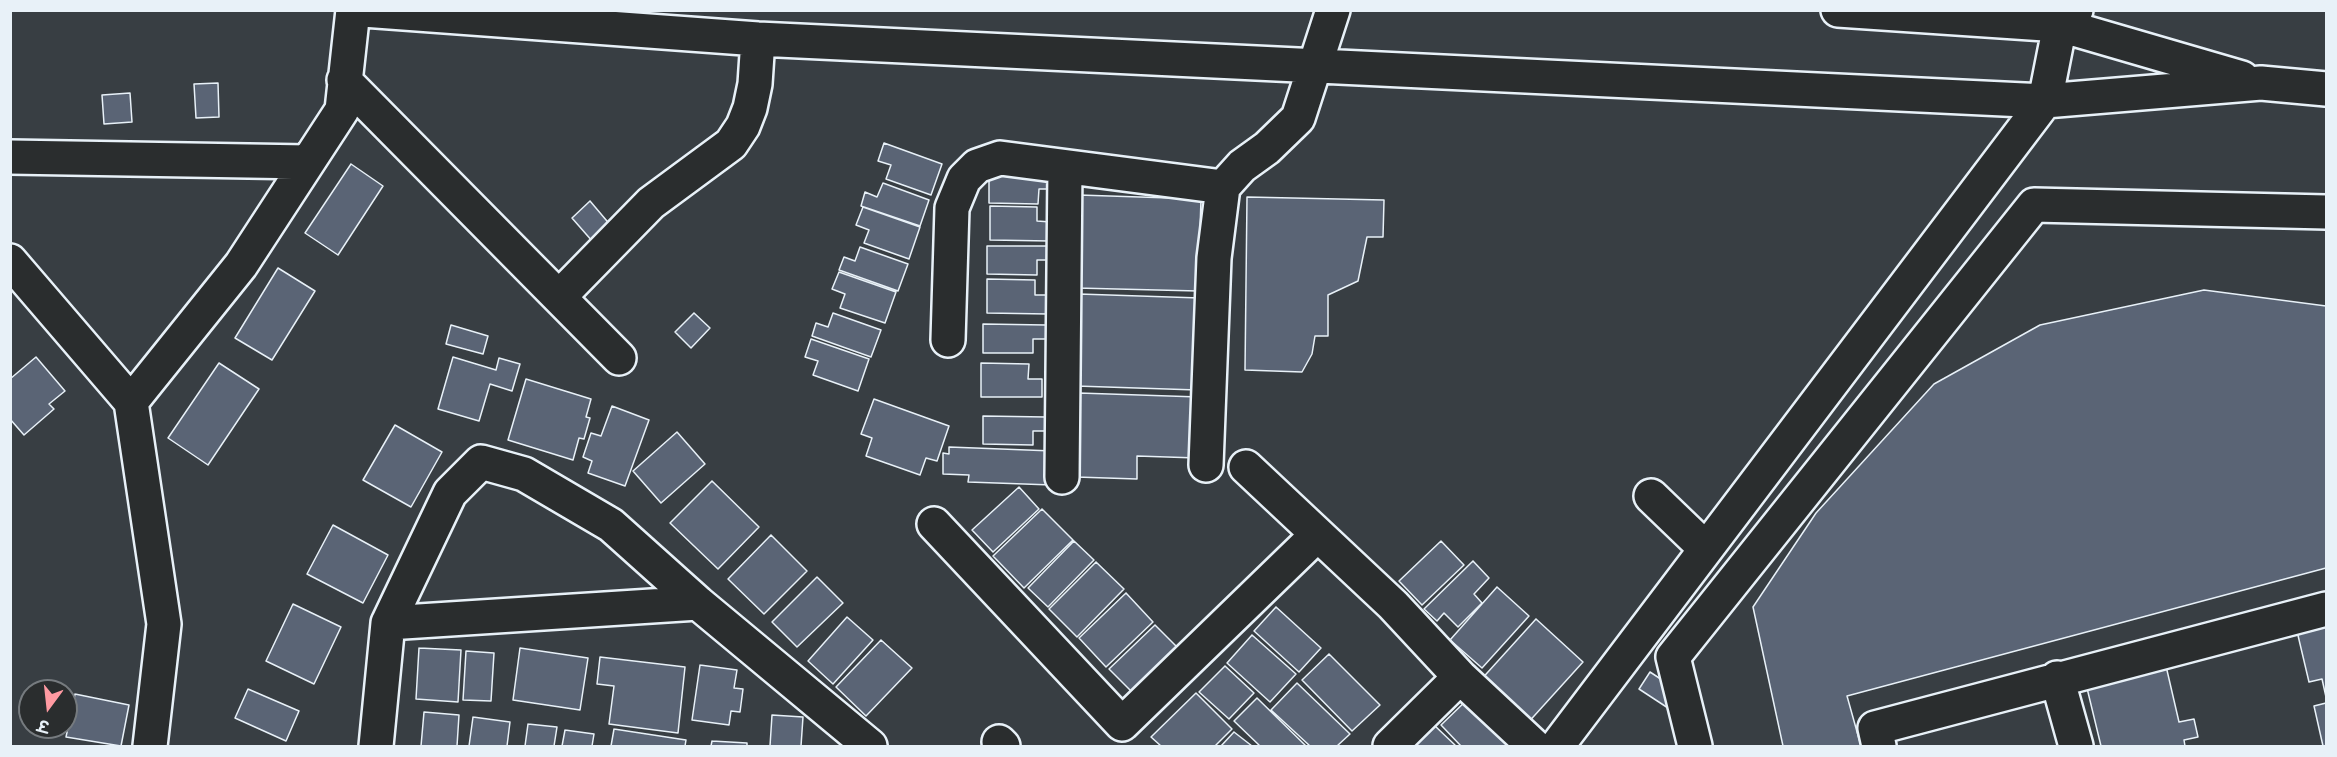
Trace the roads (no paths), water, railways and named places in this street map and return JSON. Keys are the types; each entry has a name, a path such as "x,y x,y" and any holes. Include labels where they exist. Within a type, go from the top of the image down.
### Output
{"street":[{"path":"132,402 242,265 342,110 353,10"},
{"path":"363,10 758,39 2045,101 2261,83 2326,89"},
{"path":"1206,465 1214,258 1223,187 1242,166 1267,148 1298,118 1333,10"},
{"path":"1838,10 2068,18 2261,83"},
{"path":"1557,747 1705,548 2045,101 2068,18"},
{"path":"559,297 651,203 731,144 743,126 750,108 755,84 758,39"},
{"path":"344,80 620,358"},
{"path":"10,157 308,162"},
{"path":"948,340 952,208 964,179 977,165 1000,158 1223,187"},
{"path":"1062,477 1065,167"},
{"path":"1695,747 1673,657 2034,205 2326,212"},
{"path":"10,261 132,402 164,624 150,747"},
{"path":"376,747 388,623 450,493 481,462 524,474 611,525 698,603 870,747"},
{"path":"1246,467 1393,604 1460,677 1534,747"},
{"path":"1651,496 1705,548"},
{"path":"934,524 1122,724 1317,535"},
{"path":"388,623 698,603"},
{"path":"1879,747 1875,728 2057,678 2326,609"},
{"path":"1390,747 1460,677"},
{"path":"2057,678 2076,747"}]}
